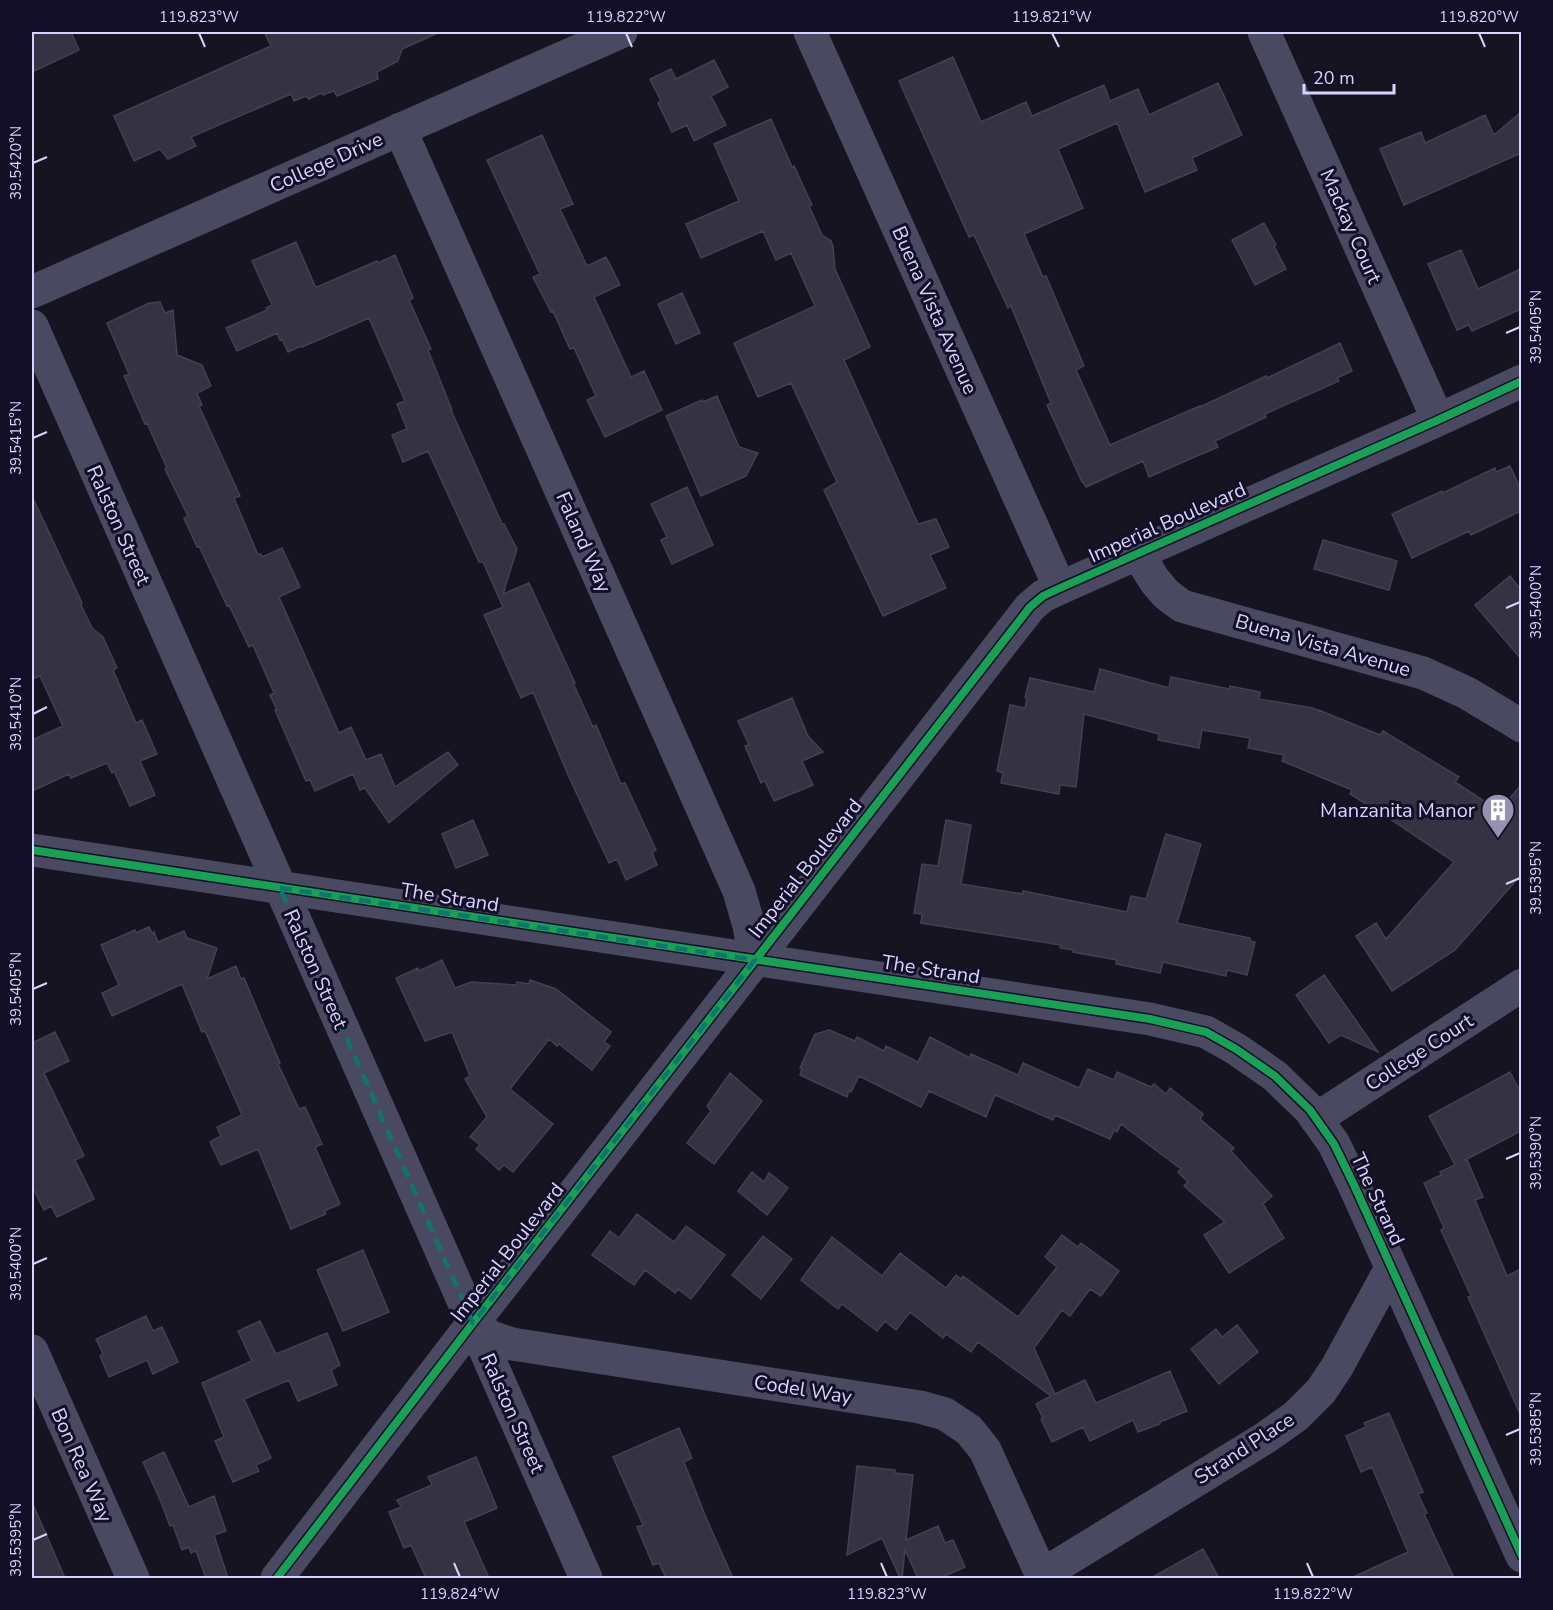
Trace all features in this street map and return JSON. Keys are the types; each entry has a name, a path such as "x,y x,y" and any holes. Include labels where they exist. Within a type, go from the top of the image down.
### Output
{"street":[{"name":"College Drive","path":"32,292 621,32"},
{"name":"Buena Vista Avenue","path":"810,32 1060,588"},
{"name":"Mackay Court","path":"1264,32 1438,420"},
{"name":"Faland Way","path":"400,129 739,891 749,926 755,960"},
{"name":"Ralston Street","path":"32,326 586,1578"},
{"name":"Imperial Boulevard","path":"277,1578 1030,607 1043,596 1060,588 1521,381"},
{"name":"Buena Vista Avenue","path":"1138,554 1166,594 1182,606 1423,673 1467,693 1521,726"},
{"name":"The Strand","path":"32,850 1150,1019 1206,1032 1275,1076 1310,1110 1334,1144 1521,1556"},
{"name":"College Court","path":"1316,1119 1521,985"},
{"name":"Strand Place","path":"1043,1577 1265,1438 1296,1416 1321,1391 1337,1367 1391,1268"},
{"name":"Codel Way","path":"473,1323 491,1337 512,1344 920,1407 945,1414 969,1430 985,1450 1043,1577"},
{"name":"Bon Rea Way","path":"32,1352 133,1578"}],"highlighted area":[{"path":"280,888 755,960 473,1323"}],"building":[{"path":"32,32 71,32 79,50 32,72"},
{"path":"264,32 440,32 402,49 398,61 377,72 378,79 337,96 334,91 323,95 321,93 309,99 306,96 294,101 291,94 191,137 196,146 168,159 160,149 134,161 114,116 271,46"},
{"path":"953,57 981,122 1026,102 1032,116 1104,85 1110,101 1138,89 1149,115 1218,83 1242,135 1192,158 1197,170 1145,192 1117,123 1058,149 1083,208 1024,234 1043,277 1046,276 1084,366 1076,370 1110,445 1266,376 1267,378 1340,343 1352,371 1337,378 1339,381 1265,414 1266,417 1215,441 1218,447 1149,477 1143,461 1086,487 1047,405 1051,403 1011,306 1008,308 974,235 969,237 899,81"},
{"path":"714,60 728,87 711,96 726,125 694,141 687,125 672,132 658,103 661,101 650,79 671,69 676,79"},
{"path":"1521,112 1521,153 1404,205 1380,149 1421,132 1425,143 1485,115 1494,135"},
{"path":"771,119 812,205 809,206 822,235 831,241 835,269 870,347 844,360 918,524 936,519 949,547 930,555 946,588 883,616 824,490 837,482 791,383 758,397 734,343 815,306 791,253 776,260 763,231 701,258 686,224 739,201 714,144"},
{"path":"542,135 573,204 560,209 587,266 606,257 620,285 594,297 631,377 644,371 662,410 605,437 587,400 596,396 574,348 570,349 553,311 551,312 533,277 540,274 487,160"},
{"path":"1264,223 1286,269 1255,285 1232,240"},
{"path":"296,242 317,287 395,255 413,298 409,300 431,349 428,350 451,410 502,524 517,549 503,594 529,583 593,727 596,725 621,784 625,783 656,850 652,852 657,865 626,880 617,859 609,863 533,692 521,698 484,615 503,607 483,562 479,562 428,451 403,462 392,435 407,429 397,404 405,401 369,318 288,352 277,333 237,351 226,328 267,310 266,308 272,305 252,261"},
{"path":"1461,250 1478,289 1521,269 1521,309 1472,331 1469,325 1457,330 1428,264"},
{"path":"682,293 700,333 676,344 658,304"},
{"path":"160,302 165,313 173,310 177,355 202,365 211,386 197,393 202,405 199,406 240,496 234,498 258,555 261,554 262,557 282,548 300,587 279,597 339,733 351,727 366,760 381,754 395,787 448,752 458,765 389,823 365,788 360,790 353,774 315,791 310,780 306,781 275,710 277,710 270,695 274,693 253,645 249,647 184,518 188,516 124,376 129,374 107,323 149,303"},
{"path":"717,396 739,447 758,453 746,476 701,496 666,416"},
{"path":"1510,466 1521,490 1521,511 1471,535 1469,531 1412,558 1392,514 1495,468 1496,472"},
{"path":"687,487 713,545 672,564 661,540 667,537 651,504"},
{"path":"32,496 92,628 103,637 117,668 113,670 136,723 142,720 157,754 140,761 155,795 130,806 114,771 112,773 107,763 71,778 69,774 32,791 32,740 63,726 40,676 32,679"},
{"path":"1323,540 1397,561 1389,590 1314,569"},
{"path":"1510,576 1521,590 1521,659 1475,605"},
{"path":"1100,669 1169,688 1171,677 1229,689 1230,686 1260,692 1259,699 1313,708 1380,735 1383,731 1459,777 1455,782 1499,811 1521,785 1521,875 1455,950 1392,991 1356,936 1376,923 1386,939 1454,862 1350,794 1352,790 1282,761 1284,755 1248,748 1250,738 1202,730 1199,748 1158,740 1159,734 1084,714 1076,787 1060,785 1059,794 1001,783 1003,773 997,771 1010,705 1025,708 1027,698 1025,697 1030,678 1094,692"},
{"path":"792,698 808,736 823,752 802,761 813,785 774,801 765,781 761,783 745,746 749,745 738,721"},
{"path":"473,820 488,855 456,868 442,834"},
{"path":"946,820 971,825 961,884 1023,894 1023,891 1127,912 1131,896 1146,899 1166,834 1201,844 1177,923 1250,938 1250,941 1255,942 1247,975 1227,970 1226,976 1163,962 1160,973 1116,964 1117,960 1073,952 1073,950 1060,948 1061,945 921,923 922,914 914,913 922,864 938,866"},
{"path":"149,927 158,942 184,931 187,938 217,948 207,979 236,966 241,979 244,978 280,1063 278,1064 299,1109 305,1107 322,1144 315,1147 340,1204 324,1211 326,1214 291,1229 258,1149 221,1165 210,1142 221,1136 217,1127 242,1115 205,1031 202,1032 182,984 112,1016 102,993 119,985 101,945 135,930 136,933"},
{"path":"442,960 455,988 471,982 516,985 517,982 529,984 530,980 556,989 611,1032 604,1042 610,1046 592,1070 549,1039 510,1089 553,1124 513,1172 504,1165 499,1170 476,1149 480,1145 470,1137 487,1117 465,1079 470,1076 452,1032 425,1041 396,978 418,968 419,971"},
{"path":"1324,975 1378,1052 1341,1035 1329,1043 1296,995"},
{"path":"829,1030 855,1041 857,1037 884,1051 886,1046 918,1062 930,1037 970,1058 971,1054 1018,1075 1023,1063 1079,1088 1088,1069 1114,1080 1117,1072 1151,1087 1154,1084 1166,1094 1170,1088 1203,1114 1200,1119 1234,1148 1231,1151 1272,1196 1263,1204 1284,1238 1229,1273 1204,1235 1225,1222 1184,1186 1188,1182 1178,1172 1181,1169 1121,1124 1117,1132 1114,1130 1110,1139 1055,1115 1053,1120 995,1095 986,1117 929,1091 921,1107 859,1076 847,1097 800,1075 802,1069 800,1068 815,1034"},
{"path":"55,1032 69,1061 44,1073 84,1156 75,1160 94,1199 57,1217 51,1206 44,1210 32,1186 32,1043"},
{"path":"1510,1072 1521,1093 1521,1131 1463,1161 1467,1160 1483,1197 1475,1200 1507,1276 1521,1269 1521,1416 1468,1297 1471,1296 1441,1230 1444,1228 1424,1183 1455,1165 1429,1116"},
{"path":"730,1073 762,1101 714,1164 687,1143 711,1111 707,1106"},
{"path":"752,1172 764,1182 769,1173 788,1188 767,1215 738,1191"},
{"path":"637,1214 674,1242 686,1226 725,1255 691,1299 678,1289 675,1293 645,1270 634,1285 592,1255 610,1231 619,1238"},
{"path":"1062,1235 1078,1247 1081,1243 1119,1271 1101,1296 1090,1289 1070,1316 1062,1310 1034,1348 1055,1394 1085,1380 1096,1403 1170,1371 1187,1411 1138,1432 1133,1420 1090,1441 1083,1427 1052,1442 1036,1404 1051,1396 978,1342 971,1352 946,1334 943,1338 910,1312 896,1330 885,1321 877,1331 842,1304 838,1309 801,1280 832,1237 882,1276 900,1253 946,1288 956,1275 961,1279 963,1276 1018,1317 1057,1267 1045,1257"},
{"path":"763,1236 792,1259 761,1299 732,1275"},
{"path":"363,1250 389,1312 343,1331 317,1270"},
{"path":"146,1316 153,1331 162,1327 178,1362 153,1374 147,1360 109,1377 96,1339"},
{"path":"260,1321 276,1354 327,1333 340,1365 331,1370 337,1385 298,1401 289,1380 244,1399 271,1458 256,1465 259,1471 233,1482 215,1441 224,1437 202,1383 252,1361 238,1331"},
{"path":"1237,1325 1258,1352 1219,1384 1191,1349 1216,1329 1222,1337"},
{"path":"1389,1413 1423,1492 1418,1494 1427,1513 1424,1514 1454,1578 1351,1578 1408,1552 1372,1467 1361,1472 1346,1436 1366,1427 1364,1423"},
{"path":"679,1428 692,1458 684,1462 733,1578 666,1578 659,1563 653,1565 637,1527 643,1525 613,1457"},
{"path":"164,1452 189,1507 214,1496 226,1531 214,1535 228,1578 206,1578 196,1551 191,1553 189,1547 182,1550 173,1525 170,1526 143,1462"},
{"path":"476,1457 497,1508 464,1522 489,1578 426,1578 411,1545 404,1548 389,1512 401,1507 397,1500 432,1485 428,1477"},
{"path":"857,1466 895,1470 895,1473 913,1475 906,1540 938,1526 945,1543 953,1540 965,1567 940,1578 918,1578 905,1550 902,1578 900,1578 882,1538 847,1555"},
{"path":"32,1502 65,1578 32,1578"},
{"path":"1203,1549 1219,1578 1151,1578"}],"cycle path":[{"path":"277,1578 1030,607 1043,596 1060,588 1522,381"},
{"path":"32,850 1150,1019 1206,1032 1275,1076 1310,1110 1334,1144 1522,1556"}],"place":[{"name":"Manzanita Manor","path":"1498,839"}]}
